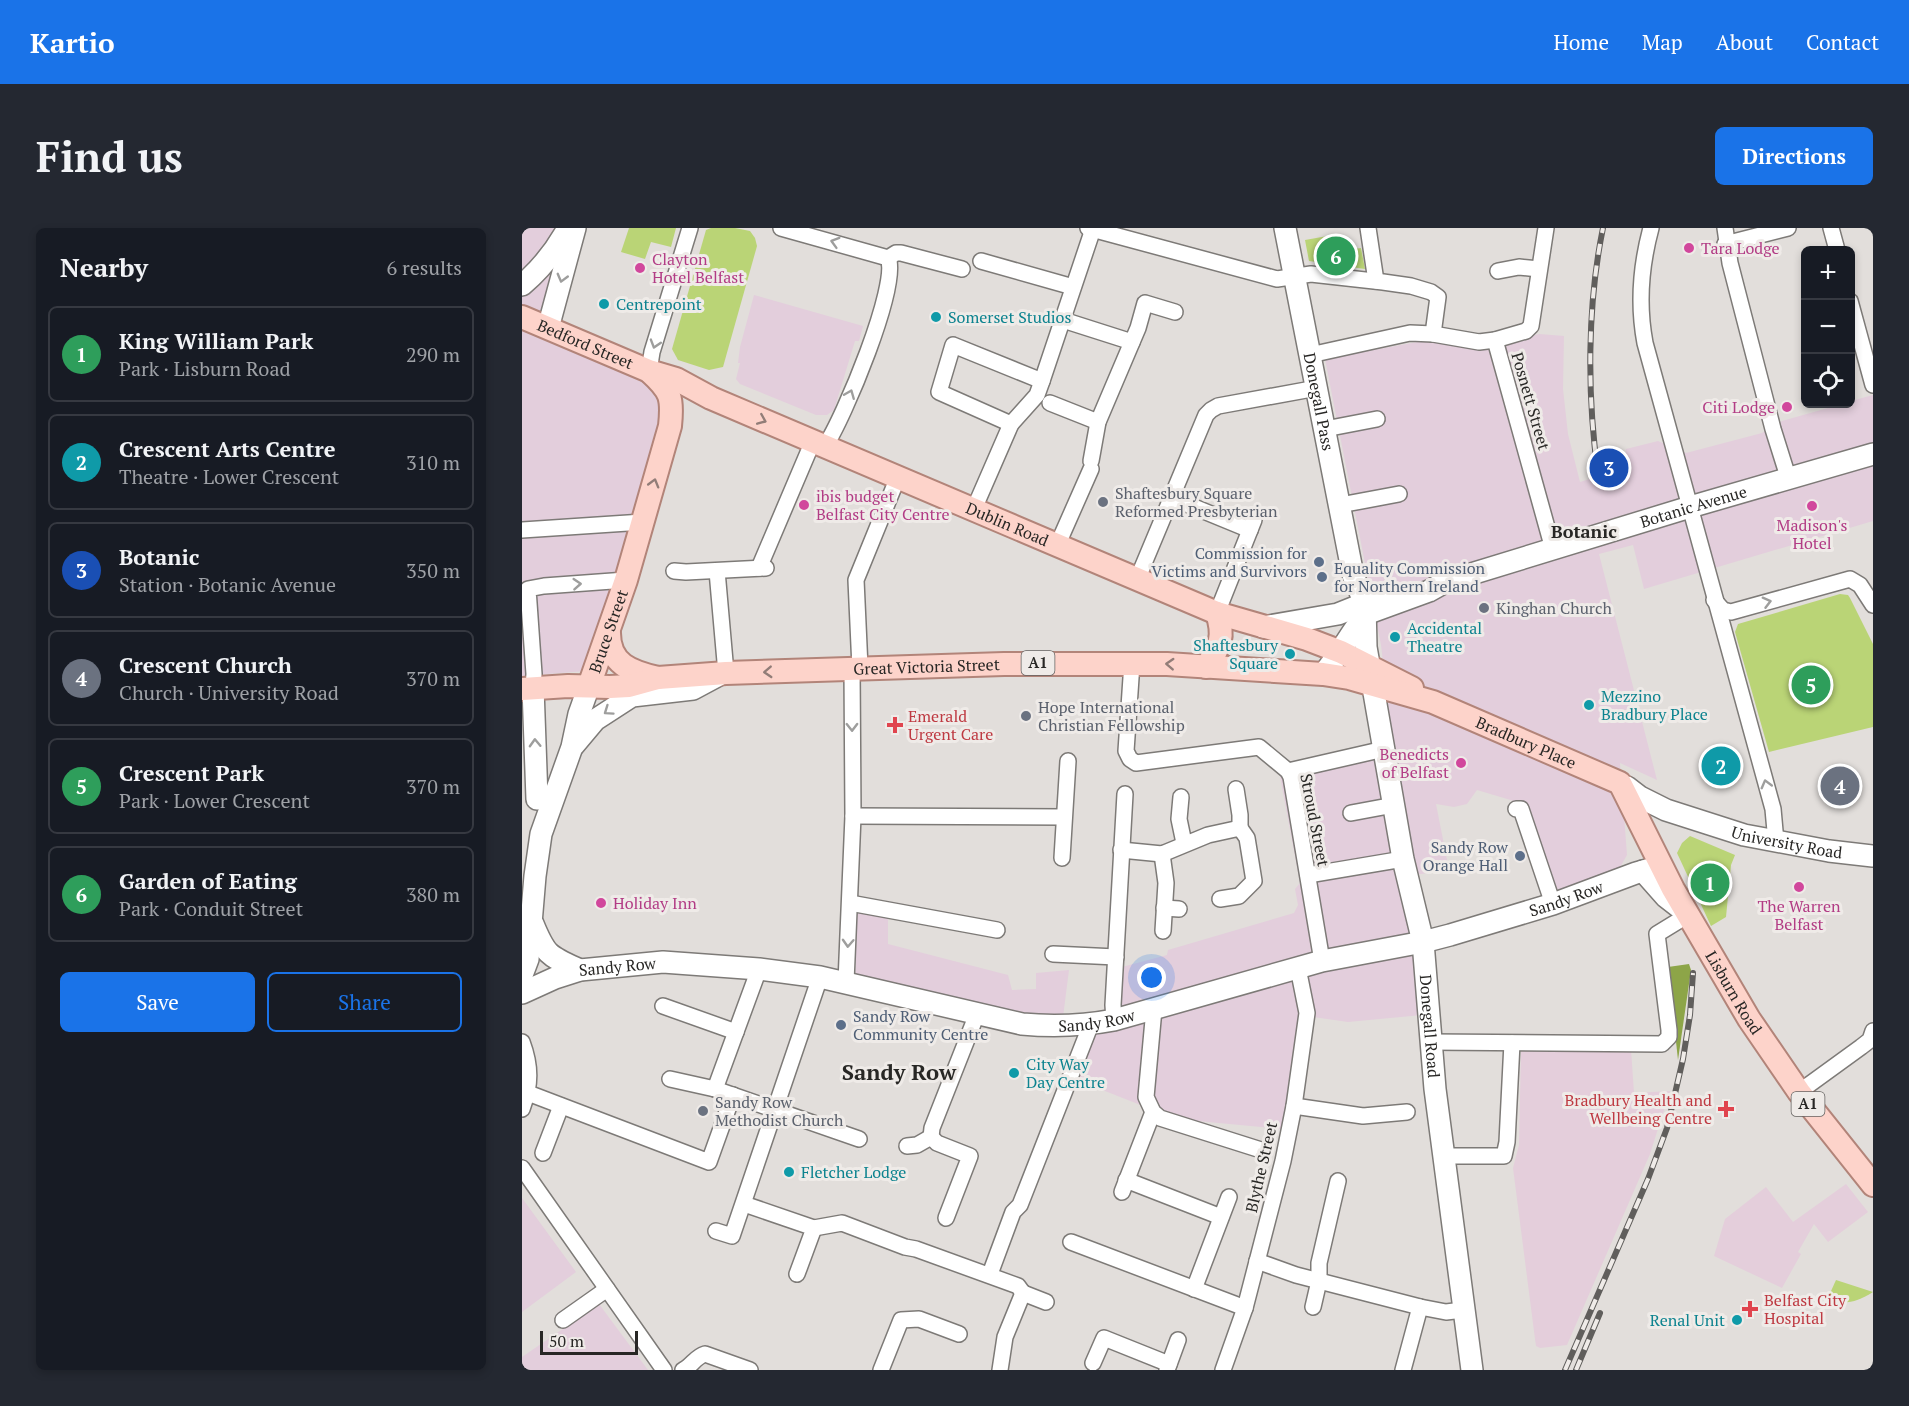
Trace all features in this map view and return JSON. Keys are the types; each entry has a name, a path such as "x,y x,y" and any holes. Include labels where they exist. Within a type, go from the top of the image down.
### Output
{"main road":[{"name":"Bedford Street","path":"522,317 649,371"},
{"name":"Dublin Road","path":"649,371 683,382 711,398 1137,580 1217,613 1260,626 1332,662"},
{"name":"Bruce Street","path":"589,686 626,580 670,426 672,405 670,396 665,385 649,371"},
{"name":"Bruce Street","path":"670,426 687,404 711,398"},
{"path":"1206,667 1216,653 1222,636 1217,613"},
{"name":"Great Victoria Street","path":"609,633 609,645 621,664 639,674 658,678"},
{"name":"Great Victoria Street","path":"527,689 629,686 658,678 724,674 1004,664 1132,663 1206,667 1332,662 1349,678 1371,675"},
{"name":"Bradbury Place","path":"1371,675 1624,785"},
{"name":"Lisburn Road","path":"1624,785 1653,870 1687,914 1749,1019 1799,1092 1873,1185"}],"street":[{"path":"522,285 539,270 568,228"},
{"path":"548,328 575,228"},
{"path":"649,371 652,352 690,228"},
{"path":"781,228 888,258 901,253 962,270"},
{"name":"Donegall Pass","path":"1285,228 1354,576 1365,609"},
{"path":"1368,228 1376,281"},
{"path":"1495,340 1526,331 1532,326 1546,228"},
{"path":"1651,228 1643,264 1641,309 1645,343 1773,809 1776,842"},
{"path":"1788,228 1725,236 1773,429 1789,480"},
{"path":"1831,228 1836,246"},
{"path":"974,509 1011,424 1037,395 1074,286 1090,229 1277,279 1311,274 1411,286 1431,292 1438,297 1433,334"},
{"path":"674,571 762,568 819,444 840,419 877,326 888,288 891,264 888,258"},
{"path":"981,261 1074,286"},
{"path":"1498,271 1519,267 1539,269"},
{"path":"1057,546 1091,465 1098,422 1132,342 1145,303 1175,312"},
{"path":"1855,316 1873,385"},
{"path":"1063,320 1132,342"},
{"name":"Posnett Street","path":"1310,355 1410,333 1433,334 1479,342 1495,340 1553,549"},
{"path":"1011,424 939,392 953,345 1042,381"},
{"path":"1137,580 1206,415 1218,406 1317,387"},
{"path":"1050,403 1098,422"},
{"path":"1325,429 1377,419"},
{"name":"Botanic Avenue","path":"1365,609 1390,592 1429,583 1445,582 1873,454"},
{"path":"846,982 853,816 856,580 898,477"},
{"path":"1340,505 1399,494"},
{"path":"1172,498 1252,525 1217,613"},
{"path":"522,530 643,522"},
{"path":"572,747 595,720 632,696 693,689 724,674 717,571"},
{"path":"1338,614 1354,576"},
{"path":"1714,600 1723,610 1731,612 1850,579 1860,585 1873,605"},
{"path":"538,800 527,689 534,666 528,589 626,580"},
{"path":"1260,626 1365,609"},
{"path":"1332,662 1348,641 1349,634 1365,609"},
{"path":"1365,609 1366,647 1371,675"},
{"path":"1724,628 1731,612"},
{"name":"Stroud Street","path":"1132,663 1126,751 1130,759 1136,763 1259,747 1288,771 1291,777 1322,961"},
{"name":"Donegall Road","path":"1371,675 1403,859 1423,942 1430,1042 1443,1156 1472,1370"},
{"name":"Bruce Street","path":"522,975 528,959 527,920 538,800 572,747 579,714 589,686"},
{"path":"1288,771 1384,749"},
{"path":"1062,858 1068,761"},
{"name":"University Road","path":"1624,785 1642,789 1685,807 1702,820 1744,835 1829,851 1873,856"},
{"path":"1220,899 1239,896 1254,881 1247,838 1240,828 1236,789"},
{"path":"1114,1020 1125,794"},
{"path":"1181,796 1179,819 1184,843"},
{"path":"1351,813 1394,805"},
{"path":"1516,809 1521,809 1553,904"},
{"path":"853,816 1064,817"},
{"path":"1121,850 1162,854 1208,835 1240,828"},
{"path":"1162,854 1172,909 1162,931"},
{"path":"1308,875 1403,859"},
{"name":"Sandy Row","path":"522,993 580,970 663,962 820,976 1022,1024 1052,1027 1091,1024 1114,1020 1322,961 1423,942 1553,904 1653,870"},
{"path":"850,903 997,930"},
{"path":"1430,1042 1662,1044 1669,1037 1669,1030 1657,934 1687,914"},
{"path":"527,920 543,948 557,960 580,970"},
{"path":"1053,954 1116,957"},
{"name":"Blythe Street","path":"1223,1370 1245,1308 1281,1169 1294,1106 1307,1013 1298,968"},
{"path":"715,1089 759,969"},
{"path":"716,1230 732,1236 820,976"},
{"path":"663,1006 736,1032"},
{"path":"1154,1009 1146,1097 1153,1112 1160,1118 1261,1150"},
{"path":"931,1137 946,1089 977,1014"},
{"path":"993,1267 1013,1212 1020,1205 1091,1024"},
{"path":"1799,1092 1870,1040 1873,1031"},
{"path":"522,1042 530,1069 528,1093 522,1110"},
{"path":"1443,1156 1504,1156 1507,1142 1512,1043"},
{"path":"670,1078 734,1095 859,1139"},
{"path":"528,1093 709,1162 734,1095"},
{"path":"543,1153 561,1106"},
{"path":"1294,1106 1363,1116 1407,1112"},
{"path":"1153,1112 1124,1186 1143,1187 1221,1217"},
{"path":"907,1146 917,1145 931,1137"},
{"path":"931,1137 937,1143 970,1156 946,1218"},
{"path":"522,1168 664,1370"},
{"path":"1313,1307 1319,1281 1319,1263 1338,1181"},
{"path":"1194,1289 1229,1197"},
{"path":"744,1204 814,1228 842,1223 905,1247 993,1267 1018,1286 1023,1293 1046,1302"},
{"path":"797,1274 814,1228"},
{"path":"1095,1251 1101,1236"},
{"path":"1071,1242 1245,1308"},
{"path":"1257,1261 1319,1281 1420,1307 1446,1312 1463,1310"},
{"path":"563,1320 607,1289"},
{"path":"1000,1370 1005,1337 1023,1293"},
{"path":"1403,1370 1420,1307"},
{"path":"881,1370 901,1320 919,1319 959,1334"},
{"path":"1093,1363 1104,1338 1168,1367 1178,1340"},
{"path":"683,1370 689,1367 698,1356 705,1354 750,1370"}],"shaded area":[{"path":"522,228 575,228 549,328 649,371 668,412 586,671 522,676"},
{"path":"754,295 863,326 859,341 855,341 834,410 827,415 816,415 740,384 736,379 740,363 738,363 740,347"},
{"path":"1539,334 1564,336 1563,389 1568,434 1580,482 1624,468 1626,449 1658,441 1686,453 1762,433 1782,421 1828,408 1855,408 1855,400 1873,395 1873,521 1644,589 1633,545 1599,554 1657,780 1620,763 1627,855 1619,869 1554,891 1524,804 1477,790 1467,804 1454,807 1436,804 1449,870 1407,876 1422,1015 1348,1022 1299,1015 1282,1129 1176,1119 1077,1080 1095,1032 1037,1037 855,995 857,911 888,916 888,944 1008,975 1012,990 1036,989 1036,973 1069,970 1063,1017 1104,1011 1107,971 1167,955 1168,950 1294,913 1298,905 1295,889 1300,883 1280,776 1393,748 1381,645 1325,359 1428,340 1484,350"},
{"path":"1631,1049 1634,1093 1670,1091 1650,1154 1567,1345 1540,1348 1536,1346 1513,1168 1519,1145 1521,1051"},
{"path":"1846,1184 1868,1212 1828,1242 1814,1224 1782,1288 1714,1256 1725,1219 1766,1187 1793,1222"},
{"path":"522,1198 576,1272 522,1312"},
{"path":"599,1304 648,1370 522,1370 522,1357"}],"green space":[{"path":"629,228 676,228 671,247 651,242 645,259 621,252"},
{"path":"735,228 750,231 757,246 723,367 709,370 678,360 672,349 706,230"},
{"path":"1333,235 1340,251 1361,248 1365,269 1309,261 1305,240"},
{"path":"1840,594 1848,595 1850,598 1873,644 1873,727 1769,752 1735,632 1738,624"},
{"path":"1690,836 1735,855 1731,865 1726,917 1711,926 1677,853 1682,843"},
{"path":"1689,964 1691,970 1678,1060 1668,967"},
{"path":"1836,1280 1873,1292 1851,1302 1827,1300"}],"railway":[{"path":"1598,474 1594,444 1590,351 1594,288 1603,228"},
{"path":"1565,1370 1648,1179 1667,1128 1683,1059 1690,1015 1693,973"},
{"path":"1576,1370 1600,1313"}],"place":[{"name":"Tara Lodge","path":"1689,248"},
{"name":"Garden of Eating","path":"1336,256"},
{"name":"Clayton Hotel Belfast","path":"640,268"},
{"name":"Centrepoint","path":"604,304"},
{"name":"Somerset Studios","path":"936,317"},
{"name":"Citi Lodge","path":"1787,407"},
{"name":"Botanic","path":"1609,468"},
{"name":"Shaftesbury Square Reformed Presbyterian","path":"1103,502"},
{"name":"ibis budget Belfast City Centre","path":"804,505"},
{"name":"Madison's Hotel","path":"1812,506"},
{"name":"Commission for Victims and Survivors","path":"1319,562"},
{"name":"Equality Commission for Northern Ireland","path":"1322,577"},
{"name":"Kinghan Church","path":"1484,608"},
{"name":"Accidental Theatre","path":"1395,637"},
{"name":"Shaftesbury Square","path":"1290,654"},
{"name":"Crescent Park","path":"1811,685"},
{"name":"Mezzino Bradbury Place","path":"1589,705"},
{"name":"Hope International Christian Fellowship","path":"1026,716"},
{"name":"Emerald Urgent Care","path":"895,725"},
{"name":"Benedicts of Belfast","path":"1461,763"},
{"name":"Crescent Arts Centre","path":"1721,766"},
{"name":"Crescent Church","path":"1840,786"},
{"name":"Sandy Row Orange Hall","path":"1520,856"},
{"name":"King William Park","path":"1710,883"},
{"name":"The Warren Belfast","path":"1799,887"},
{"name":"Holiday Inn","path":"601,903"},
{"name":"Sandy Row Community Centre","path":"841,1025"},
{"name":"City Way Day Centre","path":"1014,1073"},
{"name":"Bradbury Health and Wellbeing Centre","path":"1726,1109"},
{"name":"Sandy Row Methodist Church","path":"703,1111"},
{"name":"Fletcher Lodge","path":"789,1172"},
{"name":"Belfast City Hospital","path":"1750,1309"},
{"name":"Renal Unit","path":"1737,1320"}],"district":[{"name":"Botanic","path":"1584,532"},
{"name":"Sandy Row","path":"899,1072"}]}
